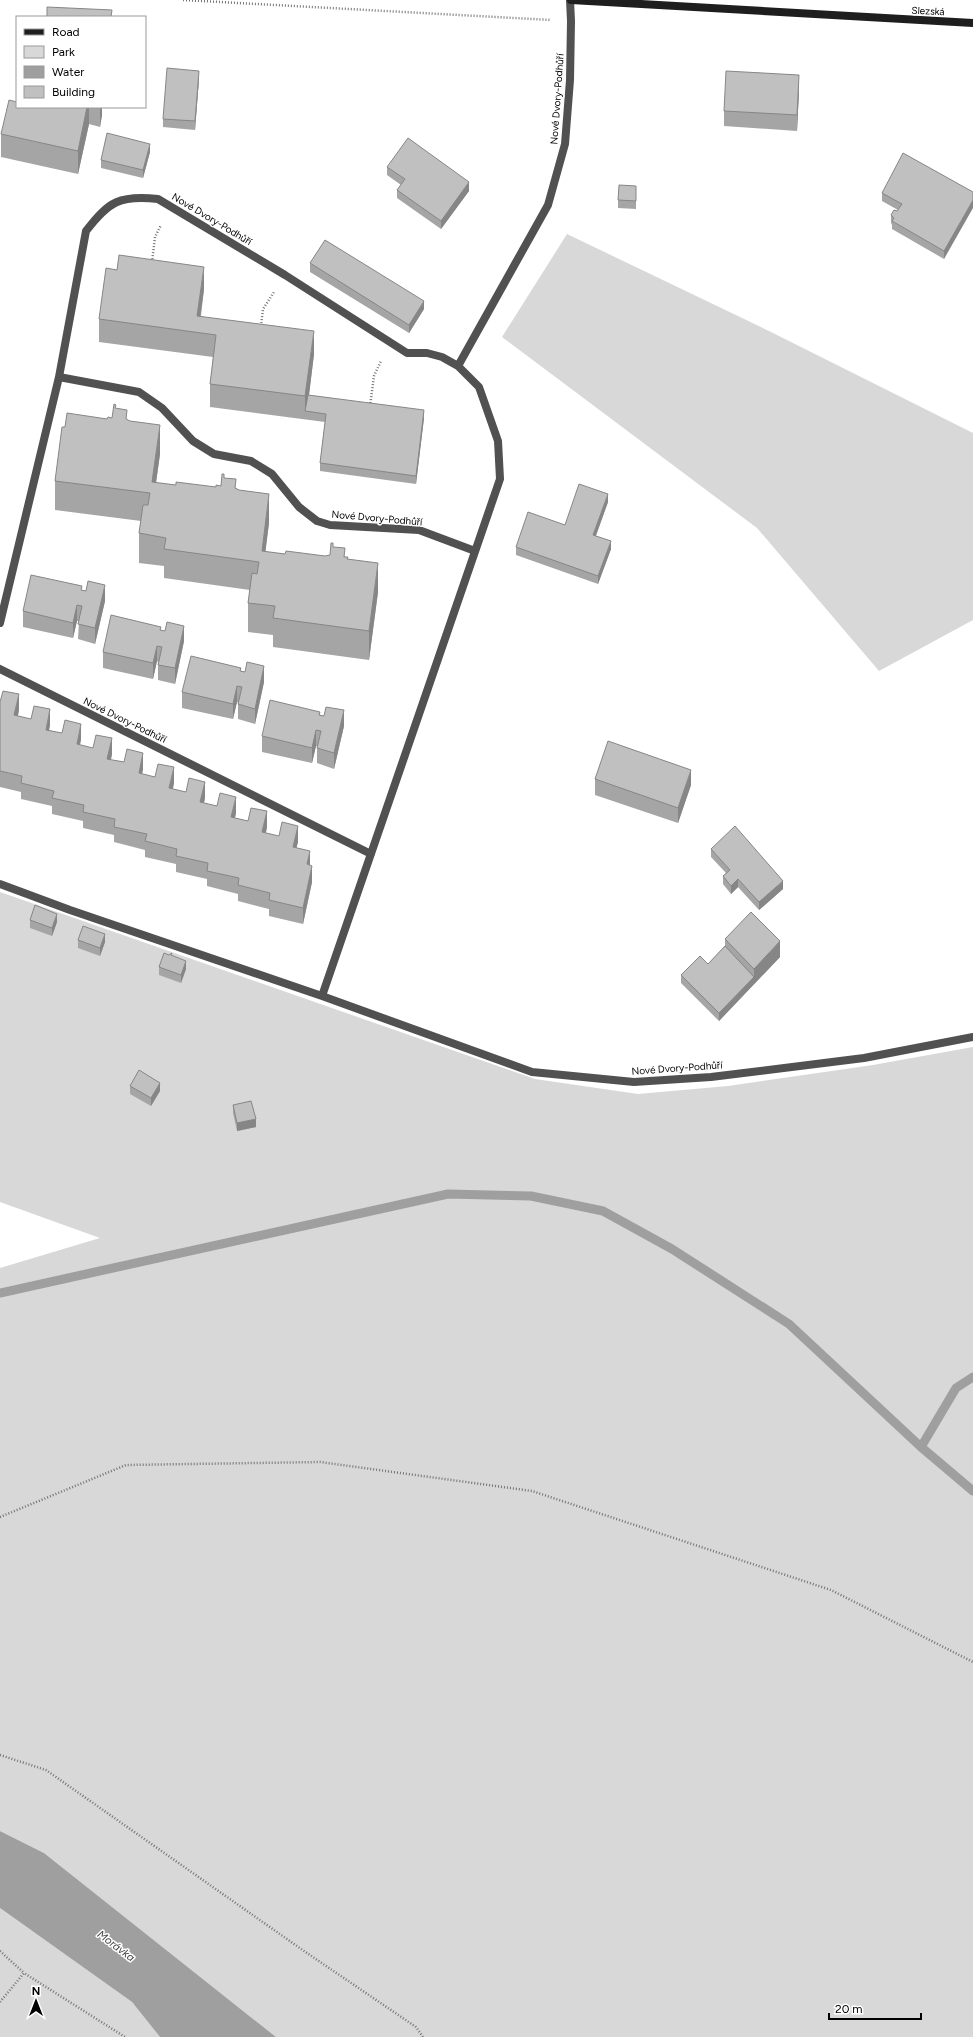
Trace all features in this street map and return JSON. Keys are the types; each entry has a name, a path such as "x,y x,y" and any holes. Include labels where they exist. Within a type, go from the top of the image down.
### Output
{"main road":[{"name":"Slezská","path":"570,0 973,23"}],"street":[{"name":"Nové Dvory-Podhůří","path":"458,366 548,205 565,144 570,80 572,22 570,0"},
{"name":"Nové Dvory-Podhůří","path":"0,623 59,377 86,230 101,212 117,200 138,197 158,199 284,275 407,354 427,354 442,357 458,366 479,387 498,441 500,478 322,996"},
{"name":"Nové Dvory-Podhůří","path":"59,377 139,392 162,408 193,441 214,454 251,461 272,474 299,507 317,521 330,525 419,530 475,551"},
{"name":"Nové Dvory-Podhůří","path":"0,669 371,854"},
{"name":"Nové Dvory-Podhůří","path":"0,884 70,910 322,996 532,1072 634,1082 711,1076 864,1058 973,1037"}],"path":[{"path":"151,267 155,237 171,206"},
{"path":"261,332 263,309 284,275"},
{"path":"370,411 374,376 390,343"},
{"path":"0,1517 126,1465 320,1462 532,1490 831,1590 973,1662"},
{"path":"0,1755 46,1770 304,1951 416,2026 423,2037"},
{"path":"0,1951 24,1973 126,2037"},
{"path":"0,2002 24,1973"}],"green space":[{"path":"567,234 769,331 973,433 973,620 879,671 757,528 502,337"},
{"path":"0,892 535,1079 638,1094 728,1086 873,1065 973,1047 973,2037 276,2037 44,1853 0,1831 0,1268 100,1238 0,1202"},
{"path":"0,1908 132,2002 160,2037 0,2037"}],"water":[{"name":"Morávka","path":"0,1831 44,1853 276,2037 160,2037 132,2002 0,1908"}],"building":[{"path":"47,7 112,10 111,16 47,16"},
{"path":"167,68 199,71 195,121 163,119"},
{"path":"726,71 799,75 797,115 724,111"},
{"path":"9,100 16,102 16,108 87,108 78,151 1,134"},
{"path":"107,133 150,144 143,170 101,160"},
{"path":"408,138 469,182 441,221 397,190 405,179 387,167"},
{"path":"903,153 973,192 973,200 944,251 892,221 894,218 891,215 894,210 897,211 902,204 882,193"},
{"path":"619,185 636,186 636,201 618,200"},
{"path":"325,240 424,301 409,325 310,263"},
{"path":"119,255 204,267 197,316 314,331 305,396 210,384 216,335 99,319 106,268 117,270"},
{"path":"308,395 424,410 416,476 320,463 326,414 305,411"},
{"path":"114,404 116,405 115,408 127,410 126,419 130,421 160,425 152,482 176,485 176,482 216,487 216,485 221,486 222,474 224,474 224,478 236,479 235,488 239,490 269,494 262,551 285,554 286,551 325,556 330,555 331,543 333,543 333,547 345,548 344,557 348,557 347,559 378,563 369,631 273,618 275,606 248,603 252,573 257,574 259,562 164,549 166,538 139,533 143,505 148,505 150,493 55,481 62,427 65,427 67,413 107,419 108,417 112,418"},
{"path":"579,484 608,494 593,535 611,541 598,576 516,547 528,512 565,525"},
{"path":"31,575 82,586 81,590 86,591 88,581 105,585 95,628 78,624 82,606 77,605 73,623 23,611"},
{"path":"111,615 161,627 160,630 165,631 167,622 184,626 175,668 158,665 162,647 157,646 153,663 103,652"},
{"path":"191,656 241,668 240,671 245,672 247,662 264,666 255,709 238,704 242,687 237,686 233,704 182,692"},
{"path":"3,691 19,694 14,715 31,719 34,706 50,709 46,730 62,733 65,720 81,724 77,744 93,748 96,735 112,738 107,759 124,762 127,749 143,753 139,773 155,777 158,764 174,767 169,788 186,792 189,778 205,782 200,802 217,806 220,793 236,797 231,817 248,821 251,808 267,811 262,832 279,836 282,822 298,826 293,847 310,851 307,864 312,866 303,908 269,900 270,893 238,885 239,878 207,871 208,863 176,856 177,849 145,841 147,834 114,827 115,819 83,812 84,805 52,798 54,791 21,783 22,776 0,771 0,702"},
{"path":"270,700 320,712 319,715 324,716 326,707 344,710 334,753 317,748 321,731 316,730 312,748 262,736"},
{"path":"608,741 691,770 678,808 595,779"},
{"path":"735,826 783,881 759,902 738,879 731,886 723,876 730,870 711,849"},
{"path":"35,905 57,914 52,928 30,920"},
{"path":"751,912 780,941 754,969 725,939"},
{"path":"83,926 105,934 100,948 78,940"},
{"path":"725,946 754,977 719,1013 681,975 700,956 708,964"},
{"path":"164,953 169,955 172,953 171,955 186,961 181,975 159,967"},
{"path":"139,1070 160,1083 151,1098 130,1086"},
{"path":"251,1101 256,1119 237,1123 233,1105"}],"waterway":[{"path":"0,1293 448,1194 531,1196 603,1211 672,1249 789,1324 921,1447 973,1491"},
{"path":"921,1447 956,1388 973,1377"}]}
